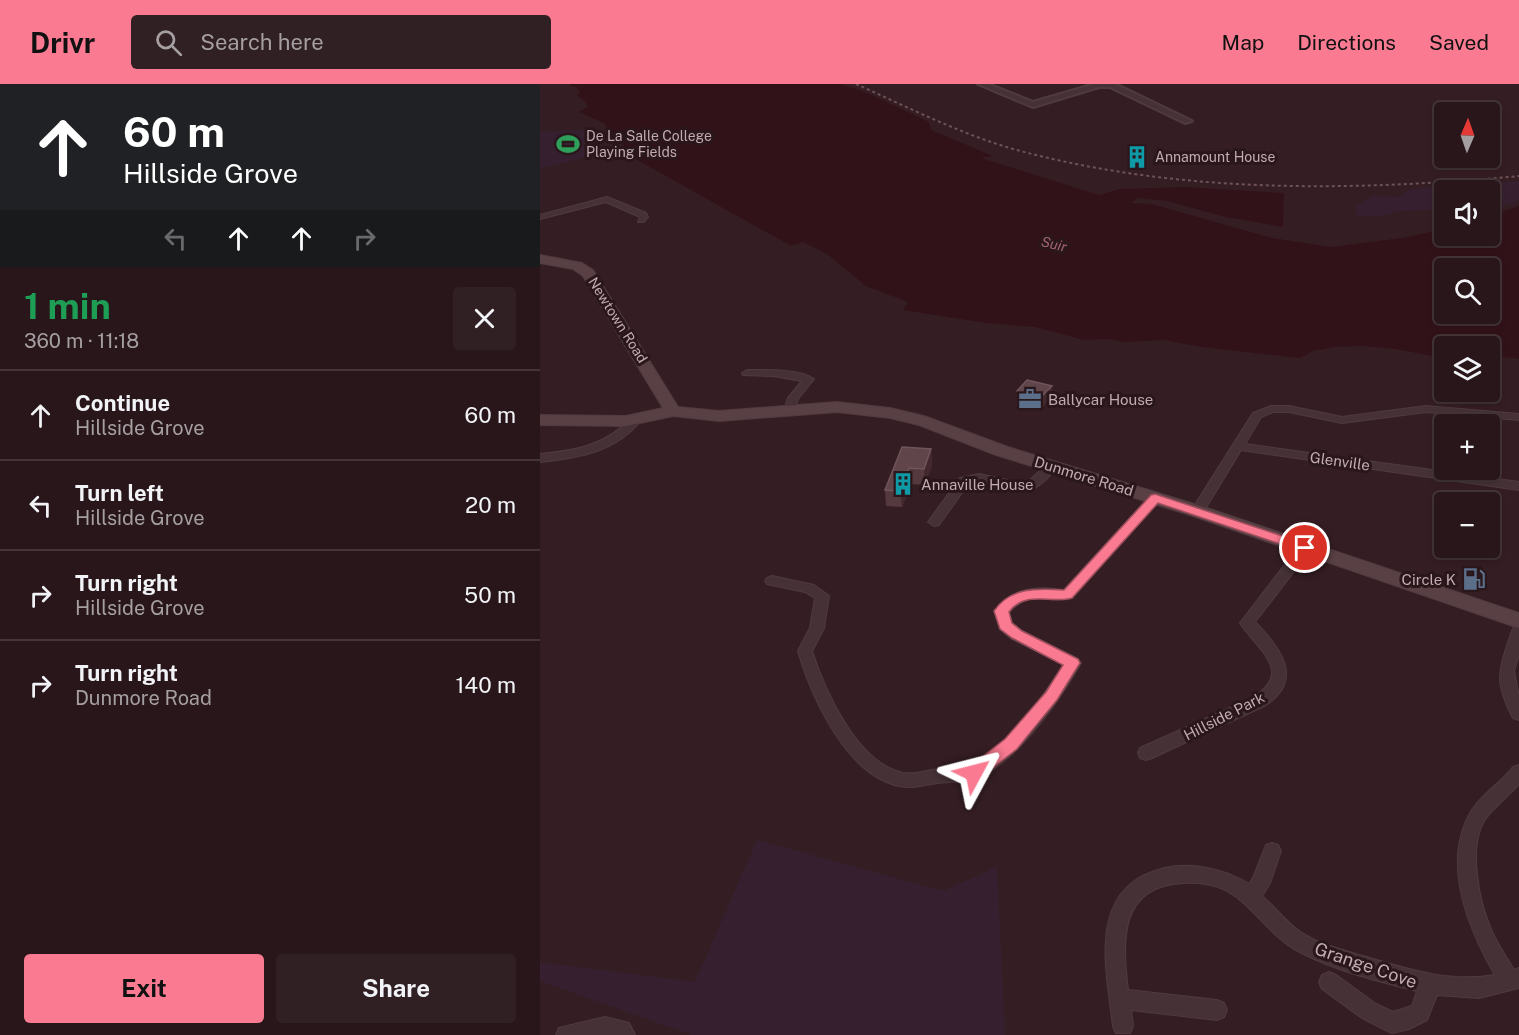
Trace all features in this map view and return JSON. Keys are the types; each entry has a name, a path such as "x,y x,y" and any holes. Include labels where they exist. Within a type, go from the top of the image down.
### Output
{"main road":[{"name":"Newtown Road","path":"540,260 581,267 588,273 673,411"},
{"name":"Dunmore Road","path":"542,421 634,420 673,411 719,416 848,407 890,413 924,421 1002,451 1197,511 1519,621"}],"street":[{"path":"982,84 1033,105 1098,85 1112,85 1188,121"},
{"path":"540,217 607,199 643,215 641,220"},
{"path":"747,373 773,373 809,379 793,398 790,410"},
{"path":"1197,511 1257,415 1270,409 1289,409 1342,420 1426,409 1519,417"},
{"path":"540,458 564,457 608,442 620,436 634,420"},
{"name":"Glenville","path":"1236,446 1519,486"},
{"path":"933,522 964,481 969,478 982,478 1028,488 1052,466"},
{"path":"772,581 809,588 822,596 817,628 805,651 811,674 836,723 873,768 903,780 974,773 1011,744 1052,696 1072,663 1017,635 1005,626 1002,611 1008,604 1032,593 1067,595 1155,498"},
{"name":"Hillside Park","path":"1146,753 1258,702 1273,690 1280,675 1277,658 1247,623 1305,548"},
{"path":"1519,631 1506,671 1510,695 1519,714"},
{"name":"Grange Cove","path":"1123,1026 1115,950 1117,925 1134,891 1154,879 1182,873 1223,880 1236,886 1293,937 1331,956 1428,986 1469,989 1514,980 1480,926 1470,888 1469,839 1476,818 1494,795 1512,781 1519,772"},
{"path":"1250,897 1261,884 1272,851"},
{"name":"Grange Cove","path":"1329,982 1369,1011 1392,1023 1414,1019 1426,1006 1428,986"},
{"path":"1120,999 1216,1010"},
{"path":"566,1035 605,1027 622,1030 625,1035"}],"shaded area":[{"name":"De La Salle College Playing Fields","path":"588,130 594,134 598,154 540,169 540,132"},
{"path":"1519,181 1519,200 1500,207 1500,182"},
{"path":"1434,187 1434,211 1399,211 1379,217 1357,215 1356,206 1373,196 1399,197 1408,190"},
{"path":"757,840 943,891 997,867 1005,1035 692,1035 540,981 540,962 695,982"}],"water":[{"name":"Suir","path":"570,84 841,84 868,93 929,122 931,130 993,156 981,158 1099,195 1119,189 1185,187 1284,193 1283,227 1226,217 1167,201 1138,198 1131,203 1152,204 1272,238 1331,247 1402,238 1434,231 1434,246 1500,246 1500,213 1519,206 1519,359 1500,356 1500,336 1434,336 1434,356 1362,346 1313,351 1300,358 1201,347 1164,340 1124,342 1109,339 1084,340 1035,327 986,323 903,310 908,302 866,286 827,254 803,242 791,246 641,162 628,152 604,123 579,112 588,107 585,101 577,95 580,93"}],"building":[{"path":"1027,380 1052,386 1041,397 1017,391"},
{"path":"902,447 931,449 924,469 909,468 900,491 885,490"}],"railway":[{"path":"856,84 940,122 1006,147 1088,166 1149,176 1272,186 1396,184 1519,176"}],"place":[{"name":"De La Salle College Playing Fields","path":"568,144"},
{"name":"Annamount House","path":"1137,157"},
{"name":"Ballycar House","path":"1030,399"},
{"name":"Annaville House","path":"903,484"},
{"name":"Circle K","path":"1474,579"}],"route":[{"path":"974,773 1011,744 1052,696 1072,663 1017,635 1005,626 1002,611 1019,597 1032,593 1048,592 1067,595 1155,498 1305,548"}]}
